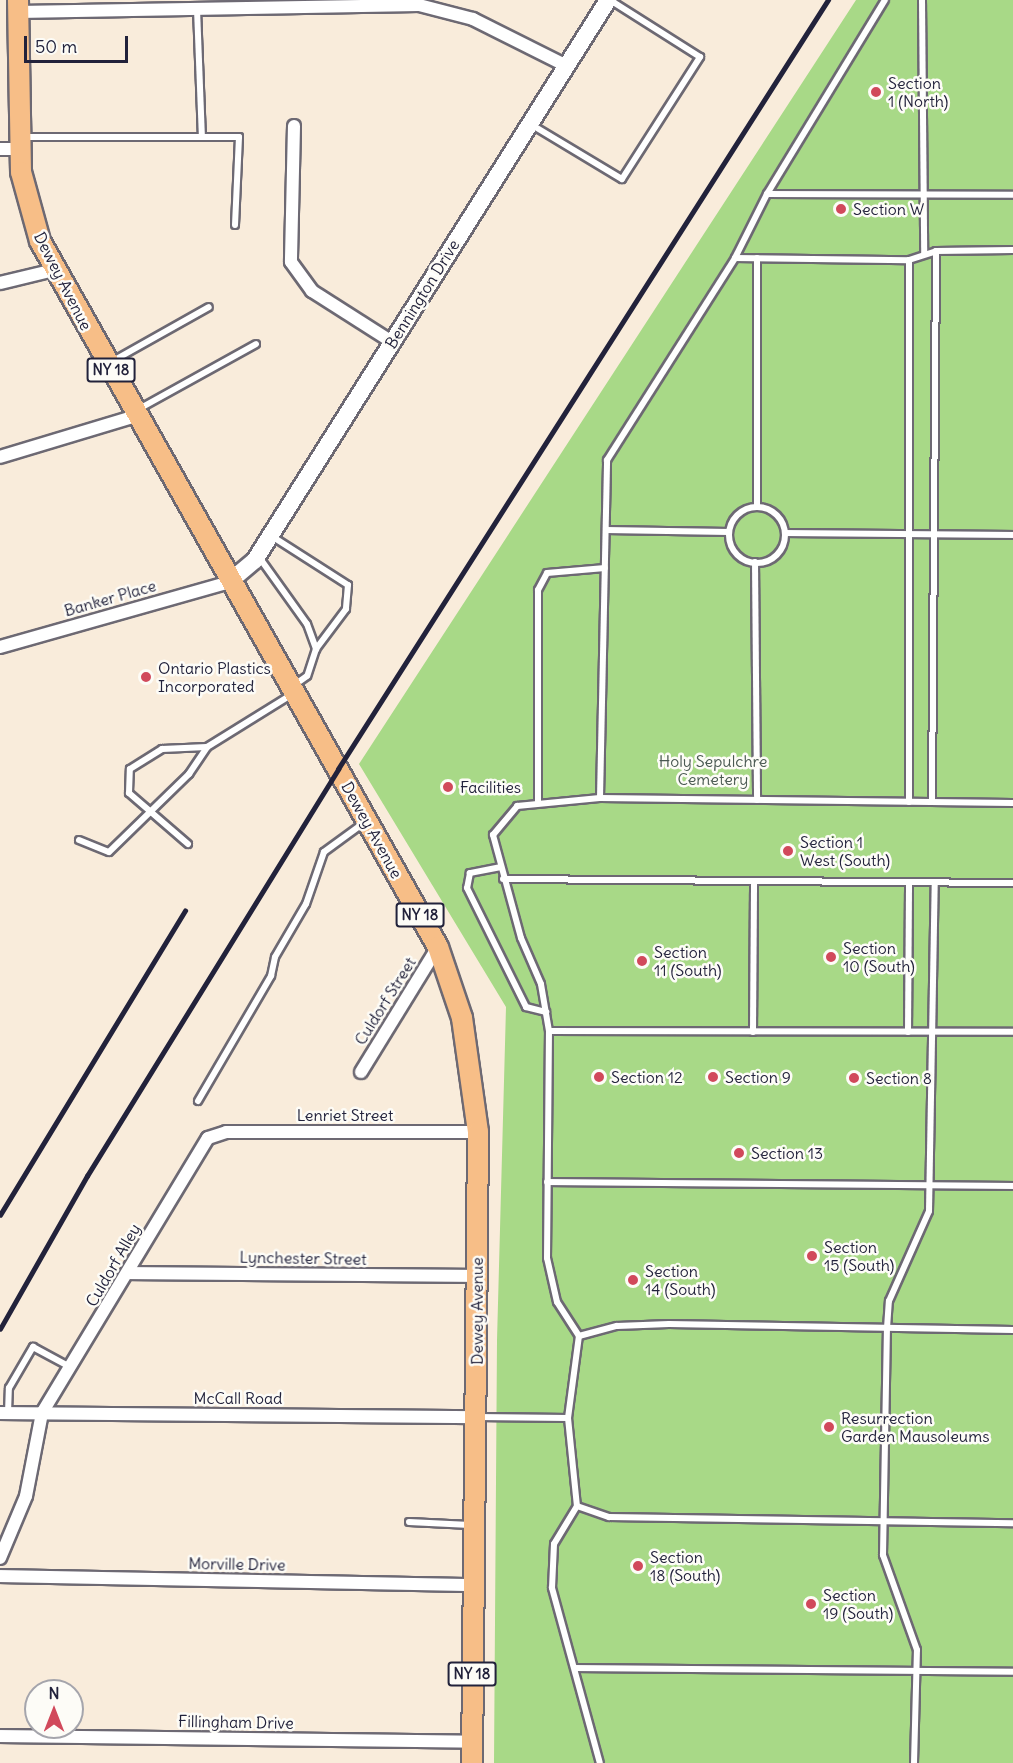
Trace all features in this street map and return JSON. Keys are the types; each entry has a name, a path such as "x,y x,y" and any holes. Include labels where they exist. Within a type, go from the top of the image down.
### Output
{"main road":[{"name":"Dewey Avenue","path":"18,6 13,145 25,197 54,270 438,947 467,1039 478,1132 472,1763"}],"street":[{"name":"Bennington Drive","path":"229,582 258,556 565,65 609,0"},
{"path":"18,6 419,5 482,23 565,65"},
{"path":"294,126 291,262 312,291 392,342"},
{"path":"0,284 54,270"},
{"path":"0,457 135,413"},
{"name":"Banker Place","path":"0,647 229,582"},
{"name":"Culdorf Street","path":"361,1072 438,947"},
{"name":"Lenriet Street","path":"213,1134 478,1132"},
{"name":"Culdorf Alley","path":"42,1413 72,1368 213,1134"},
{"name":"Lynchester Street","path":"128,1273 477,1276"},
{"name":"McCall Road","path":"4,1413 477,1417"},
{"path":"0,1558 26,1496 42,1413"},
{"name":"Morville Drive","path":"0,1576 473,1585"},
{"name":"Fillingham Drive","path":"0,1736 472,1742"}],"lane":[{"path":"529,124 622,179 700,57 609,0"},
{"path":"600,798 607,460 735,258 767,194 885,0"},
{"path":"922,0 924,253"},
{"path":"197,7 202,137"},
{"path":"13,145 239,137 236,225"},
{"path":"767,194 1013,195"},
{"path":"735,258 909,260 924,253 936,251 1013,250"},
{"path":"932,802 936,251"},
{"path":"757,258 757,506"},
{"path":"909,260 911,534 909,802"},
{"path":"108,364 209,307"},
{"path":"135,413 256,344"},
{"path":"757,506 773,511 786,533 774,557 754,562 733,550 729,532 741,511 757,506"},
{"path":"606,530 729,532"},
{"path":"786,533 1013,535"},
{"path":"79,840 109,852 148,810 189,774 207,747 293,690 306,676 316,649 346,609 348,585 270,536"},
{"path":"258,556 307,624 316,649"},
{"path":"754,562 757,800"},
{"path":"538,801 538,590 547,573 605,568"},
{"path":"188,844 129,793 130,768 162,749 207,747"},
{"path":"600,1763 576,1668 552,1588 554,1544 577,1506 568,1418 579,1336 557,1302 547,1258 549,1031 542,984 503,879 493,835 517,806 538,801 600,798 1013,803"},
{"path":"198,1101 272,976 275,957 306,904 324,852 367,821"},
{"path":"501,867 470,873 467,888 526,1007 546,1012"},
{"path":"503,879 1013,883"},
{"path":"753,1032 754,881"},
{"path":"908,1032 909,882"},
{"path":"914,1763 913,1630 883,1555 887,1328 889,1301 929,1211 935,882"},
{"path":"549,1031 1013,1032"},
{"path":"547,1182 1013,1186"},
{"path":"579,1336 617,1326 669,1324 1013,1330"},
{"path":"4,1413 9,1388 33,1347 72,1368"},
{"path":"477,1417 568,1418"},
{"path":"577,1506 609,1517 1013,1523"},
{"path":"409,1522 474,1525"},
{"path":"576,1668 1013,1672"}],"green space":[{"name":"Holy Sepulchre Cemetery","path":"856,0 1013,0 1013,1763 494,1763 497,1340 506,1007 359,764"}],"railway":[{"path":"0,1329 87,1176 338,769 828,0"},
{"path":"0,1215 185,911"}],"place":[{"name":"Section 1 (North)","path":"876,92"},
{"name":"Section W","path":"841,209"},
{"name":"Ontario Plastics Incorporated","path":"146,677"},
{"name":"Facilities","path":"448,787"},
{"name":"Section 1 West (South)","path":"788,851"},
{"name":"Section 10 (South)","path":"831,957"},
{"name":"Section 11 (South)","path":"642,961"},
{"name":"Section 12","path":"599,1077"},
{"name":"Section 9","path":"713,1077"},
{"name":"Section 8","path":"854,1078"},
{"name":"Section 13","path":"739,1153"},
{"name":"Section 15 (South)","path":"812,1256"},
{"name":"Section 14 (South)","path":"633,1280"},
{"name":"Resurrection Garden Mausoleums","path":"829,1427"},
{"name":"Section 18 (South)","path":"638,1566"},
{"name":"Section 19 (South)","path":"811,1604"}]}
